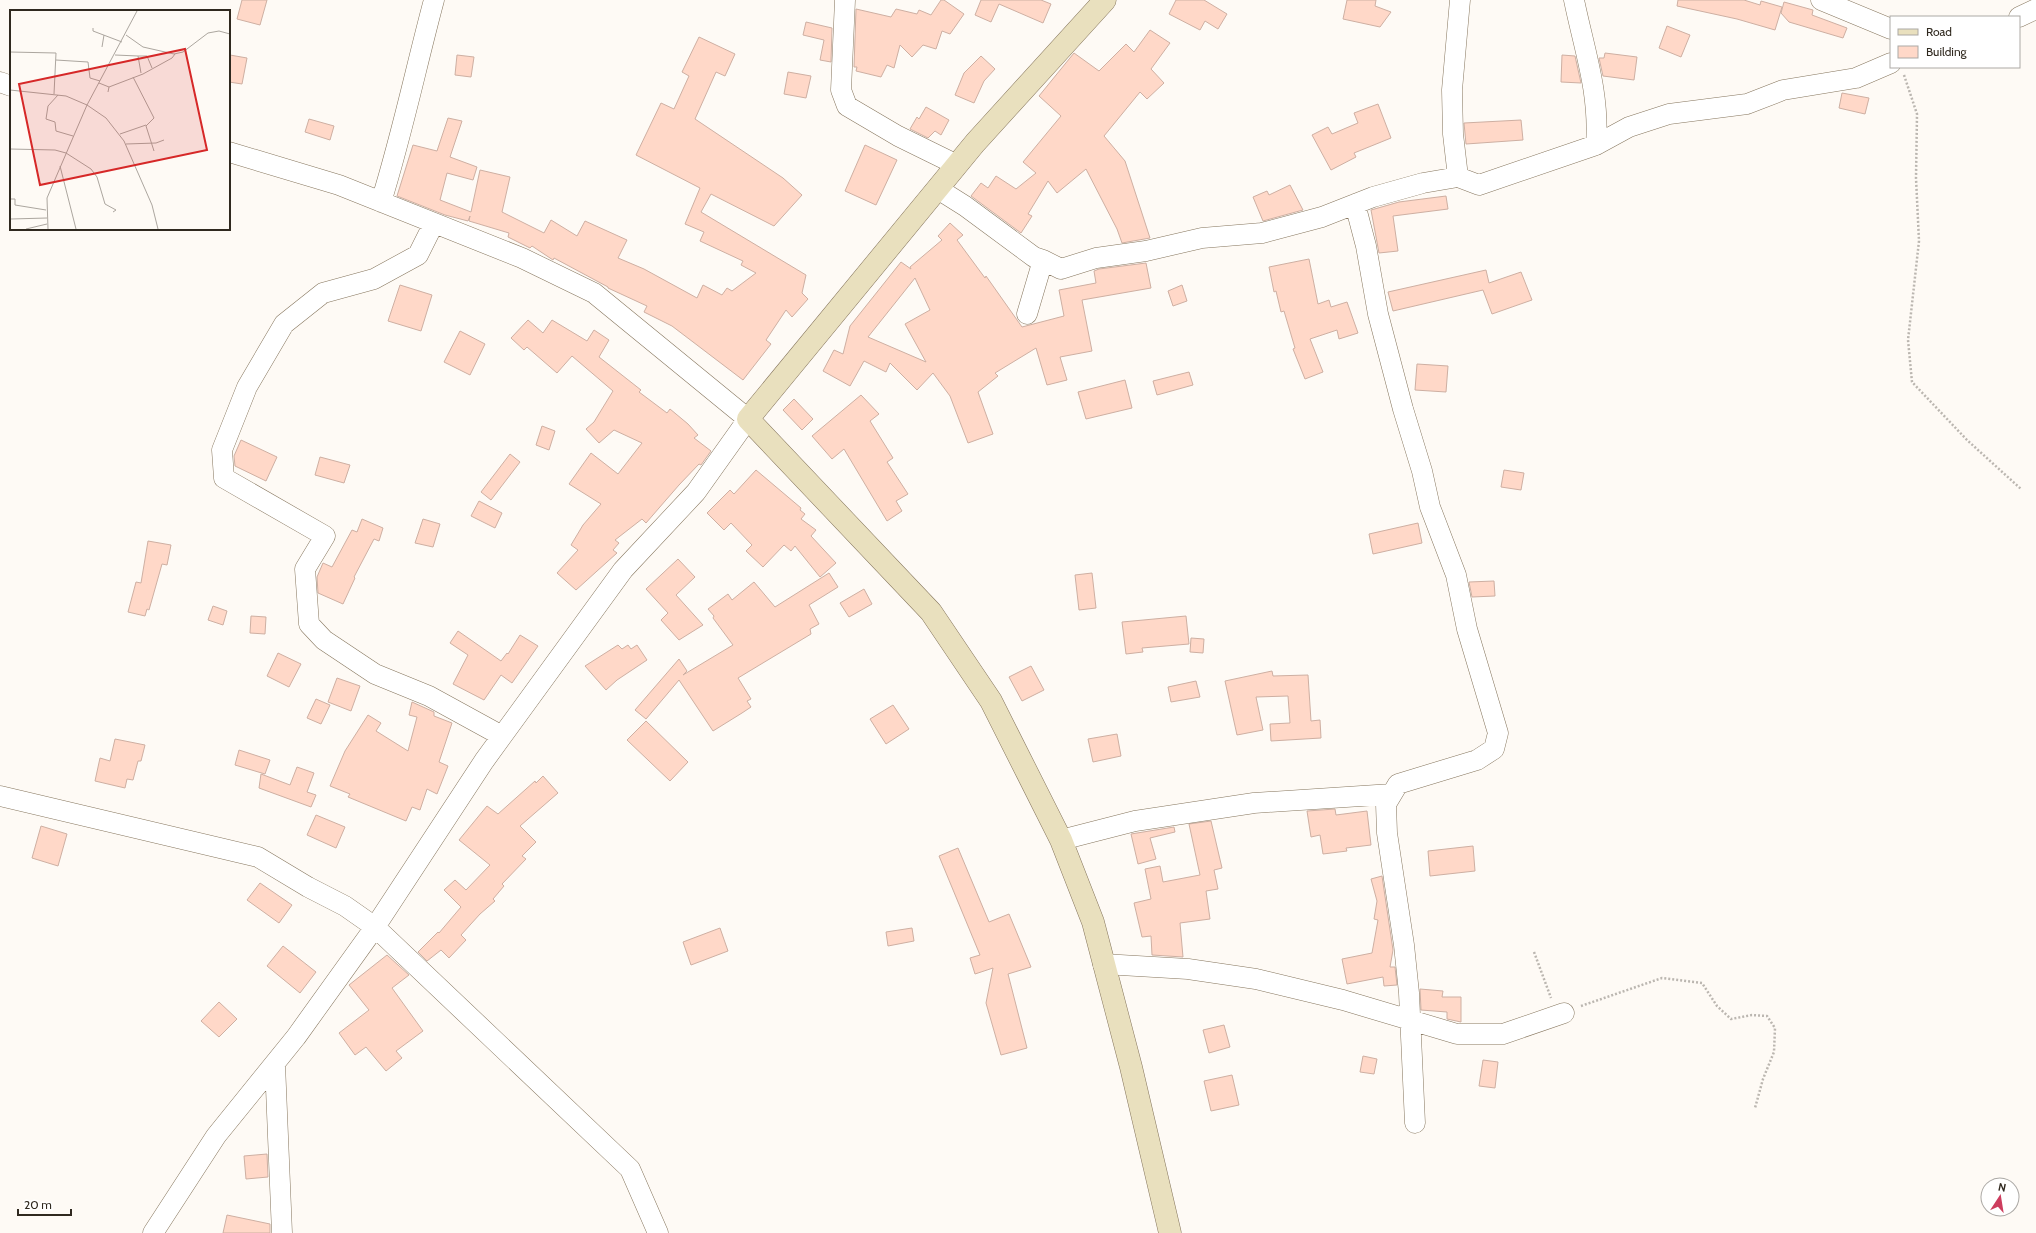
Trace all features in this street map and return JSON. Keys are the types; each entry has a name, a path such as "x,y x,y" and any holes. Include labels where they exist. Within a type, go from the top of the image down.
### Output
{"street":[{"path":"381,202 398,147 413,76 434,0"},
{"path":"845,0 841,90 847,106 898,136 957,165"},
{"path":"153,1233 216,1136 275,1064 375,927 502,736 623,570 696,492 748,419 975,143 1105,0"},
{"path":"1458,177 1453,134 1452,90 1460,0"},
{"path":"1574,0 1588,57 1596,99 1596,145"},
{"path":"1821,0 1890,29"},
{"path":"2020,17 2036,10"},
{"path":"938,189 965,206 1034,256 1061,269 1096,258 1146,251 1202,238 1262,233 1322,217 1355,204 1423,183 1458,177 1479,185 1522,172 1596,145 1630,127 1669,114 1747,104 1782,90 1856,78 1897,68"},
{"path":"0,82 10,86"},
{"path":"230,152 339,185 522,258 594,294 748,419 931,612 991,701 1061,840 1092,922 1131,1067 1170,1233"},
{"path":"1355,204 1366,246 1378,314 1403,409 1422,471 1430,507 1456,574 1467,629 1498,732 1494,750 1477,760 1398,784 1386,804 1388,833 1404,945 1410,1020 1415,1123"},
{"path":"434,223 418,256 374,280 323,293 284,324 247,387 222,450 224,478 326,536 304,570 309,624 324,640 375,674 429,696 502,736"},
{"path":"1027,314 1043,260"},
{"path":"1061,840 1135,821 1254,803 1392,794"},
{"path":"0,796 258,857 308,887 345,906 375,927 630,1169 658,1233"},
{"path":"1103,964 1188,969 1256,979 1343,1000 1457,1034 1503,1034 1564,1013"},
{"path":"275,1064 282,1233"}],"path":[{"path":"1897,68 1917,114 1916,178 1919,241 1908,340 1912,382 1967,440 2021,488"},
{"path":"1534,952 1550,998 1564,1013 1662,978 1702,983 1718,1006 1731,1019 1752,1015 1766,1016 1775,1028 1774,1052 1763,1079 1755,1108"}],"building":[{"path":"242,0 267,0 260,25 237,19"},
{"path":"941,0 944,0 964,14 950,34 942,31 936,49 923,45 912,57 900,45 894,68 887,65 881,77 856,71 857,67 854,67 856,9 891,17 896,9 917,14 919,10 931,15"},
{"path":"981,0 1041,0 1051,4 1043,23 999,4 991,22 975,15"},
{"path":"1176,0 1204,0 1227,14 1218,29 1205,21 1200,30 1169,14"},
{"path":"1347,0 1376,0 1375,6 1391,12 1380,27 1343,19"},
{"path":"1678,0 1744,0 1760,5 1761,1 1782,7 1775,30 1737,19 1677,6"},
{"path":"1784,2 1813,10 1812,15 1847,28 1843,38 1789,22 1781,13"},
{"path":"806,22 832,28 831,62 820,60 824,40 803,35"},
{"path":"1667,26 1690,35 1681,57 1659,48"},
{"path":"1150,30 1170,43 1151,69 1164,83 1147,99 1140,92 1104,136 1125,161 1150,238 1122,243 1117,229 1086,169 1057,193 1048,181 1028,214 1032,216 1021,233 971,196 981,183 988,188 996,176 1016,189 1036,173 1023,162 1061,116 1039,96 1074,53 1099,71 1126,44 1134,52"},
{"path":"699,37 735,54 725,76 716,72 695,119 783,178 802,195 774,226 711,194 701,212 806,275 802,293 808,299 792,317 786,310 766,340 771,344 743,380 672,326 644,312 647,306 608,288 554,258 553,260 532,246 530,248 508,237 509,233 469,221 470,216 468,221 445,215 397,196 413,145 437,151 448,118 462,121 450,157 477,167 473,180 447,173 440,200 471,212 480,170 510,177 502,212 544,233 551,220 577,236 585,221 627,240 618,258 644,269 697,298 703,285 722,295 727,288 732,291 756,273 741,265 743,261 700,241 704,232 685,224 700,188 636,155 661,103 674,109 689,76 682,72"},
{"path":"1605,53 1637,57 1634,80 1603,76 1599,58 1604,58"},
{"path":"230,55 247,58 242,84 230,82"},
{"path":"457,55 474,57 471,77 455,75"},
{"path":"1562,55 1575,56 1581,83 1561,82"},
{"path":"981,56 995,69 984,81 974,103 955,95 964,73"},
{"path":"788,72 811,76 806,98 784,94"},
{"path":"1842,93 1869,98 1865,114 1839,108"},
{"path":"1378,104 1391,138 1354,153 1356,157 1331,170 1312,135 1328,127 1332,134 1358,123 1354,113"},
{"path":"926,107 949,120 941,135 935,131 928,138 910,129 917,117 919,119"},
{"path":"309,119 334,126 330,140 305,132"},
{"path":"1521,120 1523,140 1466,144 1464,123"},
{"path":"865,145 897,160 876,205 845,191"},
{"path":"1290,185 1303,210 1263,221 1253,197 1267,191 1269,195"},
{"path":"1446,196 1448,209 1393,216 1398,251 1379,253 1371,210 1399,202"},
{"path":"950,223 963,235 957,240 985,278 986,276 1022,327 1064,316 1059,290 1096,283 1094,271 1099,269 1146,263 1151,288 1082,300 1092,351 1060,357 1067,380 1047,385 1036,348 995,373 998,376 978,392 993,434 968,443 950,396 933,373 917,390 890,363 886,372 864,361 850,386 823,371 834,350 843,354 850,326 901,262 911,269 910,267 942,240 938,236","holes":["915,278 930,310 905,324 926,362 868,337"]},
{"path":"1309,259 1318,304 1329,300 1331,307 1347,302 1358,333 1339,339 1337,330 1310,339 1323,372 1305,379 1293,349 1295,348 1284,311 1281,312 1276,291 1274,292 1269,267"},
{"path":"1486,270 1489,283 1521,272 1532,300 1492,314 1483,290 1393,311 1388,292"},
{"path":"400,285 432,295 421,331 388,321"},
{"path":"1182,285 1187,301 1173,306 1168,291"},
{"path":"528,320 543,333 552,320 587,341 594,330 609,340 599,357 641,390 639,392 667,413 670,409 688,424 698,435 694,438 711,451 701,465 699,464 679,485 646,523 642,519 615,540 619,543 613,550 617,553 576,590 557,573 578,550 571,545 583,525 601,504 569,484 591,453 618,474 642,443 614,430 599,443 586,429 594,422 613,391 572,356 557,373 527,347 524,350 511,338"},
{"path":"460,331 485,344 470,375 444,362"},
{"path":"1417,364 1448,366 1446,392 1415,390"},
{"path":"1189,372 1193,385 1157,395 1153,381"},
{"path":"1125,380 1132,408 1086,419 1078,392"},
{"path":"861,395 879,414 870,421 893,458 887,462 908,494 896,501 902,511 887,521 844,449 832,459 812,436"},
{"path":"794,399 813,419 802,430 783,410"},
{"path":"542,426 555,431 549,450 536,445"},
{"path":"241,440 277,457 266,481 235,466 234,456"},
{"path":"510,454 520,462 491,500 481,492"},
{"path":"320,457 350,465 344,483 315,475"},
{"path":"756,470 801,508 800,510 805,514 801,519 816,530 811,536 836,563 820,577 795,546 791,551 784,545 763,567 746,551 752,545 731,523 724,530 707,513 730,490 734,494"},
{"path":"1504,470 1524,473 1521,490 1501,487"},
{"path":"479,501 502,513 495,528 471,516"},
{"path":"362,519 383,528 379,541 374,539 354,577 355,578 343,604 318,593 317,577 323,563 332,567 352,530 357,532"},
{"path":"423,519 440,524 433,547 415,543"},
{"path":"1418,523 1422,543 1373,554 1369,534"},
{"path":"148,541 171,545 167,565 162,564 149,610 147,609 145,616 128,612 136,582 141,583"},
{"path":"678,559 695,577 676,595 703,625 679,640 661,620 668,613 646,589"},
{"path":"829,573 838,587 809,605 819,624 810,629 811,634 738,678 751,699 747,701 751,707 713,731 679,680 646,719 635,710 679,659 687,671 683,675 733,645 708,609 728,594 732,600 754,582 775,607"},
{"path":"1092,573 1096,608 1079,610 1075,575"},
{"path":"1494,581 1495,596 1472,597 1469,582"},
{"path":"864,589 872,604 849,617 840,603"},
{"path":"213,606 227,611 223,625 208,620"},
{"path":"251,616 266,617 265,634 250,633"},
{"path":"1186,616 1189,644 1142,648 1143,652 1126,654 1122,622"},
{"path":"458,631 501,661 507,653 508,654 520,635 538,646 512,683 501,675 484,700 453,684 468,655 450,643"},
{"path":"1191,638 1204,639 1203,653 1190,652"},
{"path":"618,645 622,649 628,645 631,649 637,645 647,660 617,680 606,690 585,666"},
{"path":"278,653 301,664 289,687 267,676"},
{"path":"1031,666 1044,690 1022,701 1009,677"},
{"path":"1272,671 1273,676 1308,675 1311,721 1320,720 1321,738 1271,741 1270,724 1290,723 1288,696 1256,697 1263,730 1237,735 1225,681"},
{"path":"337,678 360,686 351,711 328,702"},
{"path":"1196,681 1200,697 1171,702 1168,687"},
{"path":"316,699 330,705 321,724 307,718"},
{"path":"412,702 434,712 434,716 452,723 439,762 448,766 437,794 427,789 420,810 412,807 406,821 348,797 350,794 330,786 345,751 368,715 381,723 376,731 408,751 417,717 409,715"},
{"path":"893,705 909,729 886,744 870,719"},
{"path":"646,721 688,762 670,781 627,740"},
{"path":"1117,734 1121,756 1093,762 1088,739"},
{"path":"115,739 145,745 141,761 138,761 133,780 127,779 125,788 95,781 100,758 110,761"},
{"path":"239,750 270,760 265,774 235,765"},
{"path":"297,767 314,773 307,792 316,795 311,807 259,788 261,774 290,785"},
{"path":"543,776 558,793 520,826 536,842 522,856 526,859 502,884 504,886 493,899 495,901 480,914 461,935 466,940 449,958 441,950 427,961 418,952 438,932 439,933 461,907 444,890 455,880 466,890 490,865 459,840 487,806 498,814 535,781 536,783"},
{"path":"1335,809 1336,815 1367,811 1371,845 1346,848 1347,851 1323,854 1320,835 1311,837 1307,811"},
{"path":"316,815 345,827 336,848 307,835"},
{"path":"1211,821 1222,868 1214,870 1218,889 1206,891 1210,919 1180,923 1183,957 1152,955 1151,936 1142,937 1134,903 1151,899 1145,869 1160,866 1163,882 1200,875 1189,824"},
{"path":"41,826 67,834 58,866 32,858"},
{"path":"1174,827 1175,832 1150,838 1156,859 1138,864 1131,834"},
{"path":"1473,846 1475,871 1430,876 1428,851"},
{"path":"958,848 989,922 1009,914 1031,967 1008,974 1027,1048 1001,1055 986,1003 993,968 975,974 970,958 980,955 939,856"},
{"path":"1382,876 1393,950 1390,967 1395,967 1397,985 1384,986 1383,977 1347,984 1342,959 1372,953 1378,920 1374,919 1377,901 1371,879"},
{"path":"260,883 292,905 279,923 247,900"},
{"path":"720,928 728,951 691,965 683,942"},
{"path":"912,928 914,941 888,946 886,932"},
{"path":"283,946 316,972 300,993 267,966"},
{"path":"387,955 409,975 392,988 423,1031 396,1051 402,1058 386,1071 366,1047 355,1055 339,1033 369,1010 349,985"},
{"path":"1420,989 1443,991 1442,997 1461,997 1461,1022 1447,1019 1447,1012 1421,1010"},
{"path":"219,1002 237,1019 219,1037 201,1021"},
{"path":"1224,1025 1230,1047 1209,1053 1203,1030"},
{"path":"1363,1056 1377,1059 1374,1074 1360,1072"},
{"path":"1483,1060 1498,1062 1495,1088 1479,1086"},
{"path":"1232,1075 1239,1105 1211,1111 1204,1081"},
{"path":"267,1154 268,1177 246,1179 244,1156"},
{"path":"227,1215 270,1224 270,1233 223,1233"}]}
